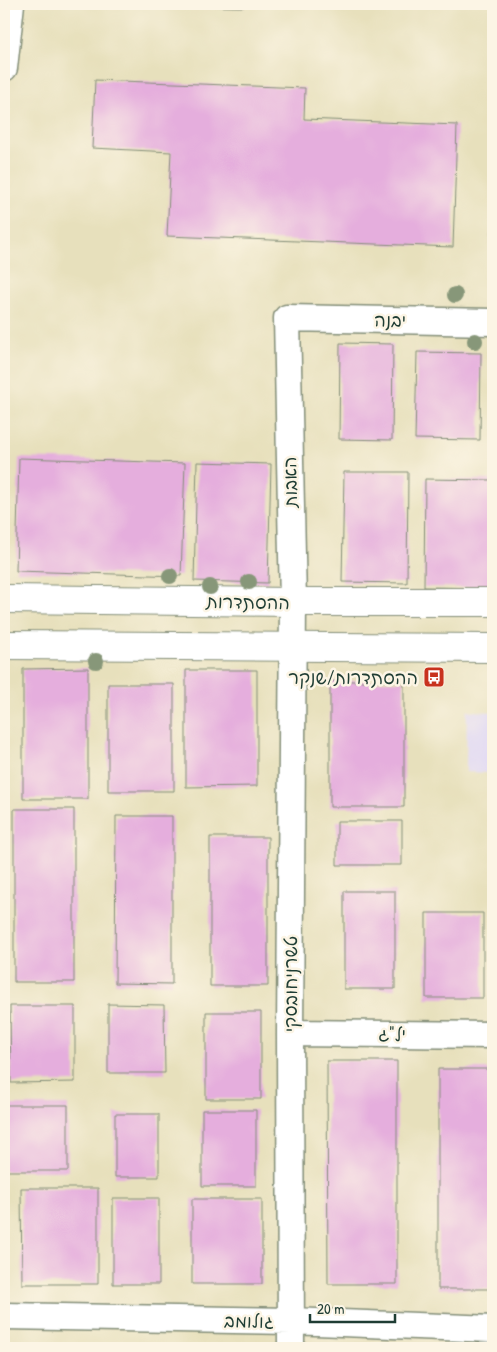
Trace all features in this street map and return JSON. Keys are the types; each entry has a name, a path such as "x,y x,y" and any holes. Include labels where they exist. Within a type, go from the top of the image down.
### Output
{"street":[{"path":"4,68 11,4"},
{"name":"יבנה","path":"287,318 493,322"},
{"name":"האבות","path":"287,318 293,646"},
{"name":"ההסתדרות","path":"4,598 293,602 493,602"},
{"path":"4,645 493,648"},
{"name":"טשרניחובסקי","path":"291,1348 290,1033 293,646"},
{"name":"יל\"ג","path":"290,1033 493,1034"},
{"name":"גולומב","path":"4,1316 291,1321 493,1329"}],"shaded area":[{"path":"467,711 493,712 493,773 466,772"}],"building":[{"path":"244,4 244,7 123,5"},
{"path":"95,80 305,88 304,119 457,125 453,247 167,236 171,152 92,148"},
{"path":"492,217 493,241 491,241"},
{"path":"340,343 393,344 392,440 339,439"},
{"path":"417,352 481,353 480,440 415,439"},
{"path":"19,458 185,463 181,576 16,571"},
{"path":"197,462 271,464 268,583 194,581"},
{"path":"344,472 408,472 407,583 342,582"},
{"path":"425,479 493,480 493,588 424,587"},
{"path":"88,668 88,799 23,799 23,669"},
{"path":"186,670 257,670 257,786 186,787"},
{"path":"330,681 404,681 404,807 330,807"},
{"path":"108,684 174,684 174,791 108,791"},
{"path":"14,809 74,809 74,982 14,982"},
{"path":"116,816 172,816 172,984 115,983"},
{"path":"337,821 402,821 402,865 337,865"},
{"path":"210,837 268,837 268,986 210,986"},
{"path":"344,891 395,891 395,989 344,989"},
{"path":"426,913 483,913 483,998 426,998"},
{"path":"108,1004 164,1005 165,1073 108,1073"},
{"path":"10,1006 75,1006 75,1082 11,1083"},
{"path":"206,1012 261,1012 261,1099 206,1099"},
{"path":"327,1061 397,1061 397,1284 328,1284"},
{"path":"438,1069 493,1069 493,1289 438,1289"},
{"path":"4,1105 68,1105 68,1171 4,1171"},
{"path":"202,1110 256,1110 256,1186 202,1186"},
{"path":"115,1114 159,1114 159,1177 115,1177"},
{"path":"21,1188 98,1188 98,1284 22,1284"},
{"path":"113,1198 159,1198 159,1284 113,1284"},
{"path":"192,1199 262,1199 262,1284 192,1284"}],"place":[{"name":"ההסתדרות/שנקר","path":"434,677"}]}
